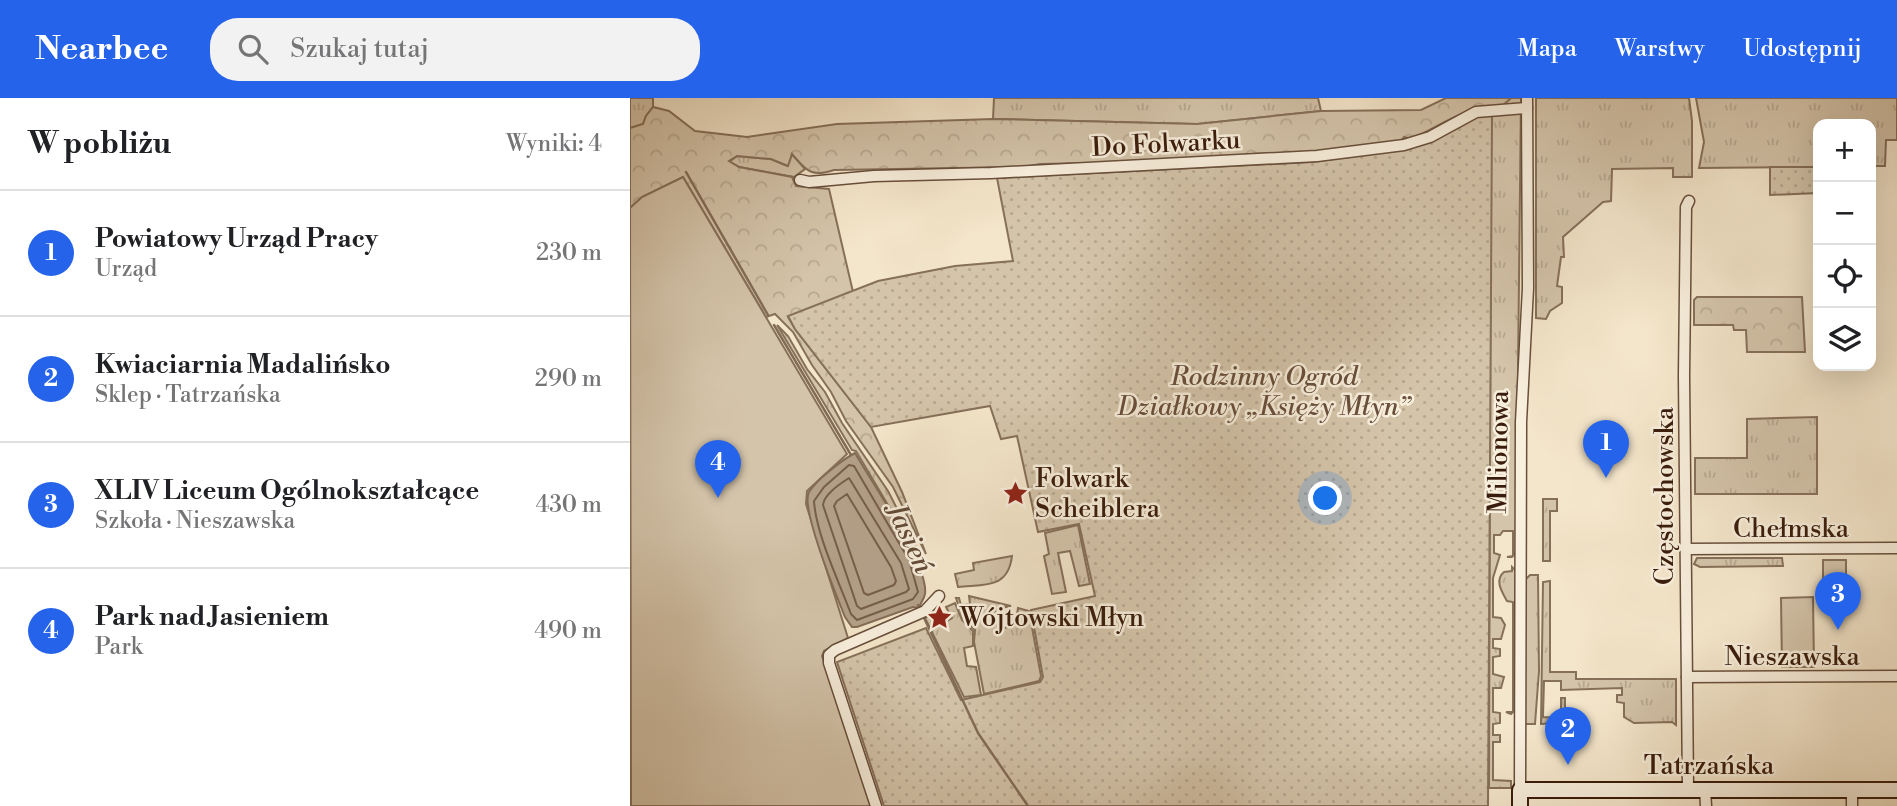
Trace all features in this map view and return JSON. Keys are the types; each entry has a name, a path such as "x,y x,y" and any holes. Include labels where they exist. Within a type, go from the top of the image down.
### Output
{"street":[{"name":"Do Folwarku","path":"800,180 833,181 874,176 991,173 1317,156 1338,151 1404,145 1430,137 1476,112 1527,103"},
{"name":"Milionowa","path":"1520,806 1521,422 1528,288 1527,103"},
{"name":"Częstochowska","path":"1688,790 1685,277 1686,207 1689,201"},
{"name":"Chełmska","path":"1686,549 1897,548"},
{"path":"876,806 829,663 829,655 921,613 939,596"},
{"name":"Nieszawska","path":"1687,677 1897,676"},
{"name":"Tatrzańska","path":"1520,790 1897,790"},
{"path":"1705,790 1706,806"},
{"path":"1852,790 1852,806"}],"green space":[{"path":"630,98 653,98 653,107 643,124 630,128"},
{"path":"994,98 1318,98 1321,111 1197,124 993,119"},
{"path":"1446,98 1511,98 1502,106 1466,112 1411,139 1404,137 1400,142 1321,152 1249,154 1192,161 834,170 820,173 805,168 792,154 788,166 771,159 737,156 729,161 739,167 792,177 796,186 829,189 853,292 788,317 871,427 902,492 926,554 893,487 846,421 793,332 775,314 766,317 683,177 642,197 630,208 630,128 643,124 653,107 669,111 695,131 747,137 837,124 993,119 1197,124 1321,111 1421,110"},
{"path":"1511,98 1521,98 1516,552 1513,556 1513,531 1494,535 1494,553 1500,555 1493,578 1493,617 1501,618 1505,625 1501,639 1493,639 1493,648 1500,649 1500,656 1493,657 1493,674 1504,677 1501,688 1493,688 1493,712 1500,713 1500,723 1493,724 1493,735 1500,735 1500,742 1493,742 1493,780 1511,781 1511,788 1489,788 1491,122 1492,114"},
{"path":"1536,98 1689,98 1692,121 1692,177 1673,177 1673,168 1612,169 1611,201 1603,202 1563,237 1564,257 1561,257 1557,286 1562,287 1562,303 1550,311 1546,319 1536,318"},
{"path":"1696,98 1897,98 1897,140 1886,140 1885,166 1876,166 1876,119 1813,119 1813,167 1699,168 1704,142"},
{"name":"Rodzinny Ogród Działkowy „Księży Młyn”","path":"1492,114 1488,806 884,806 837,662 926,628 961,700 1040,682 1043,677 1031,610 1095,596 1079,524 1038,532 1017,436 1001,439 990,406 871,427 795,329 788,316 878,281 955,266 1013,261 997,178 1313,162 1402,149 1476,115"},
{"path":"791,153 805,169 794,177 739,167 729,162 737,156 771,159 787,166"},
{"path":"1770,167 1813,167 1813,193 1770,195"},
{"path":"683,177 847,454 807,491 806,504 848,638 824,651 822,656 873,806 631,806 630,208 642,197"},
{"path":"1697,297 1802,297 1805,352 1747,352 1746,330 1734,330 1733,325 1694,325 1694,300"},
{"path":"777,325 788,336 888,491 919,552 917,554 856,451 852,450"},
{"path":"1817,417 1817,494 1695,494 1695,458 1747,458 1747,419"},
{"path":"1543,499 1557,499 1557,511 1550,511 1550,561 1543,561"},
{"path":"1078,525 1090,584 1079,586 1070,551 1058,553 1066,592 1052,594 1044,556 1049,554 1045,533"},
{"path":"1012,556 1010,567 1000,580 986,585 958,587 955,574 974,570 973,563"},
{"path":"1697,558 1782,558 1783,566 1700,567 1694,564"},
{"path":"1823,560 1846,560 1846,599 1823,599"},
{"path":"1512,567 1516,571 1516,709 1513,712 1513,602 1507,601 1501,590 1499,582 1504,572 1512,571"},
{"path":"1530,575 1538,575 1539,671 1535,724 1525,724 1525,580"},
{"path":"1550,581 1550,672 1576,672 1576,679 1676,679 1676,725 1672,722 1634,723 1624,717 1624,703 1617,702 1617,695 1622,695 1622,688 1561,690 1561,681 1544,681 1543,717 1561,718 1561,698 1565,698 1565,714 1557,723 1541,724 1543,582"},
{"path":"969,596 1011,606 995,609 999,629 1008,627 1006,617 1017,615 1018,608 1029,611 1041,676 1039,681 984,694 974,642 975,630 963,618 956,598 959,598 961,605 970,604"},
{"path":"1813,597 1814,667 1782,667 1781,598"},
{"path":"955,603 962,620 973,631 973,646 964,648 967,666 976,667 981,695 964,697 925,618 930,615 936,627 952,618 946,607"}],"water":[{"path":"855,453 909,544 924,581 925,594 919,608 913,607 852,627 845,617 814,533 808,501 809,492 817,482"}],"waterway":[{"name":"Jasień","path":"686,172 768,315"},
{"name":"Jasień","path":"774,325 851,455"},
{"name":"Jasień","path":"918,605 978,733 1028,806"}],"place":[{"name":"Powiatowy Urząd Pracy","path":"1606,478"},
{"name":"Folwark Scheiblera","path":"1015,493"},
{"name":"Park nad Jasieniem","path":"718,498"},
{"name":"Wójtowski Młyn","path":"940,617"},
{"name":"XLIV Liceum Ogólnokształcące","path":"1838,630"},
{"name":"Kwiaciarnia Madalińsko","path":"1568,765"}]}
